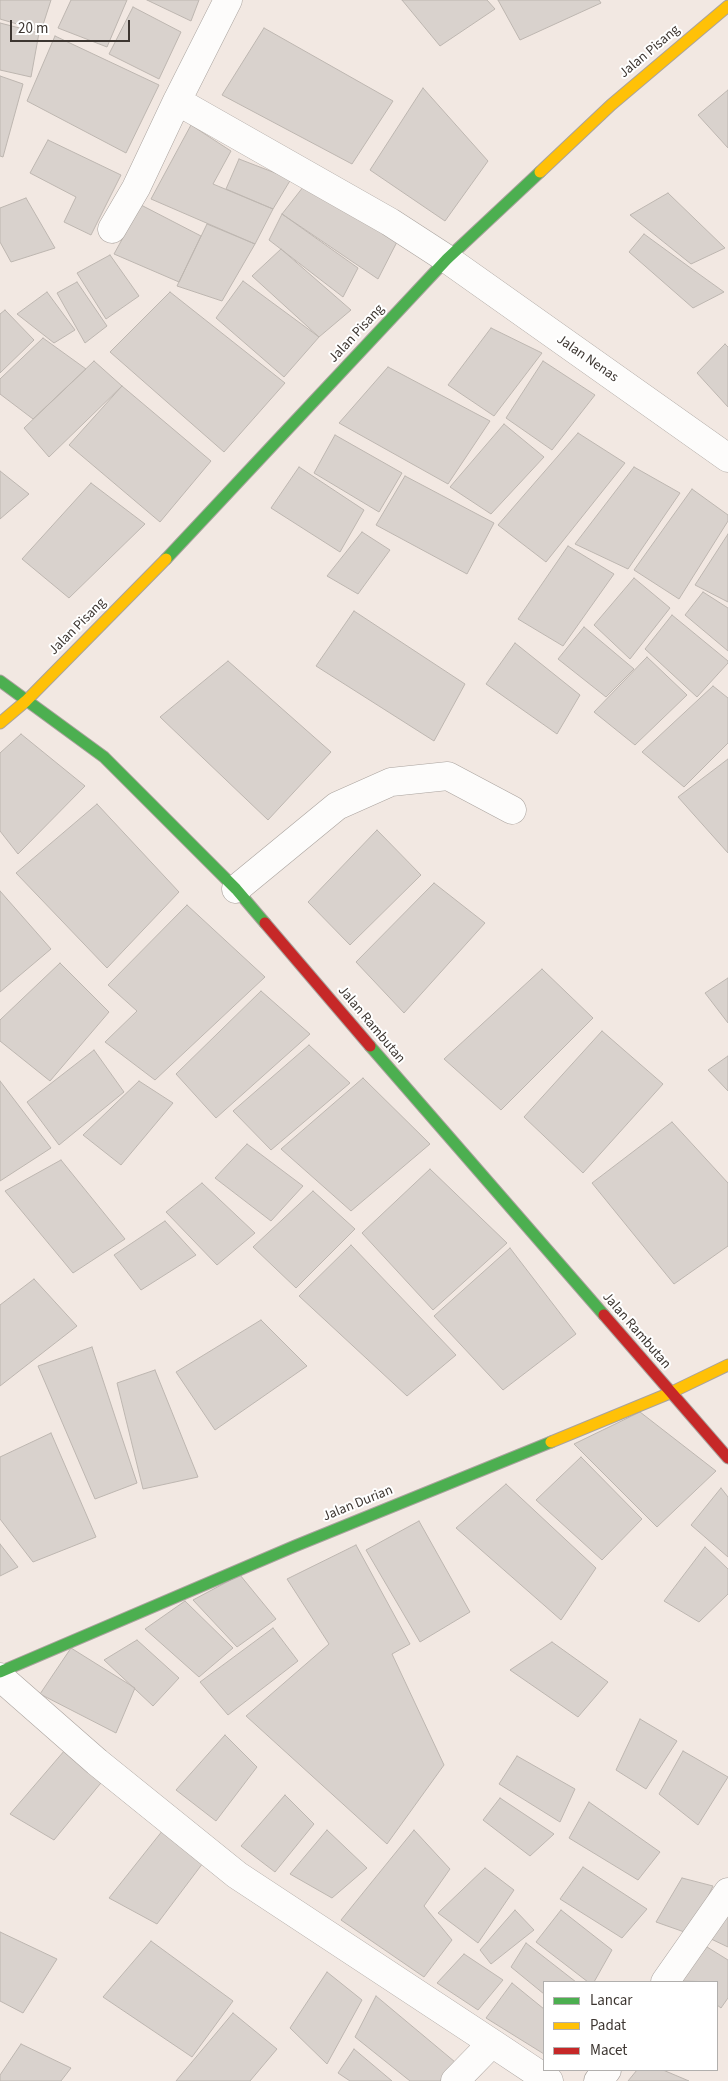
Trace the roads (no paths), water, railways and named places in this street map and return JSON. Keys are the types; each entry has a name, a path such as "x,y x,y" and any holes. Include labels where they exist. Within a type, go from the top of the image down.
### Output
{"street":[{"path":"112,229 136,188 228,0"},
{"name":"Jalan Pisang","path":"0,723 26,701 183,542 447,259 611,105 728,6"},
{"name":"Jalan Nenas","path":"177,101 390,222 447,259 728,458"},
{"name":"Jalan Rambutan","path":"0,680 104,757 236,889 728,1458"},
{"path":"236,889 337,806 391,782 448,776 512,810"},
{"name":"Jalan Durian","path":"0,1672 295,1546 670,1393 728,1365"},
{"path":"0,1677 97,1762 237,1875 549,2081"},
{"path":"666,1981 728,1892"},
{"path":"455,2081 492,2043"},
{"path":"598,2081 606,2071"}]}
